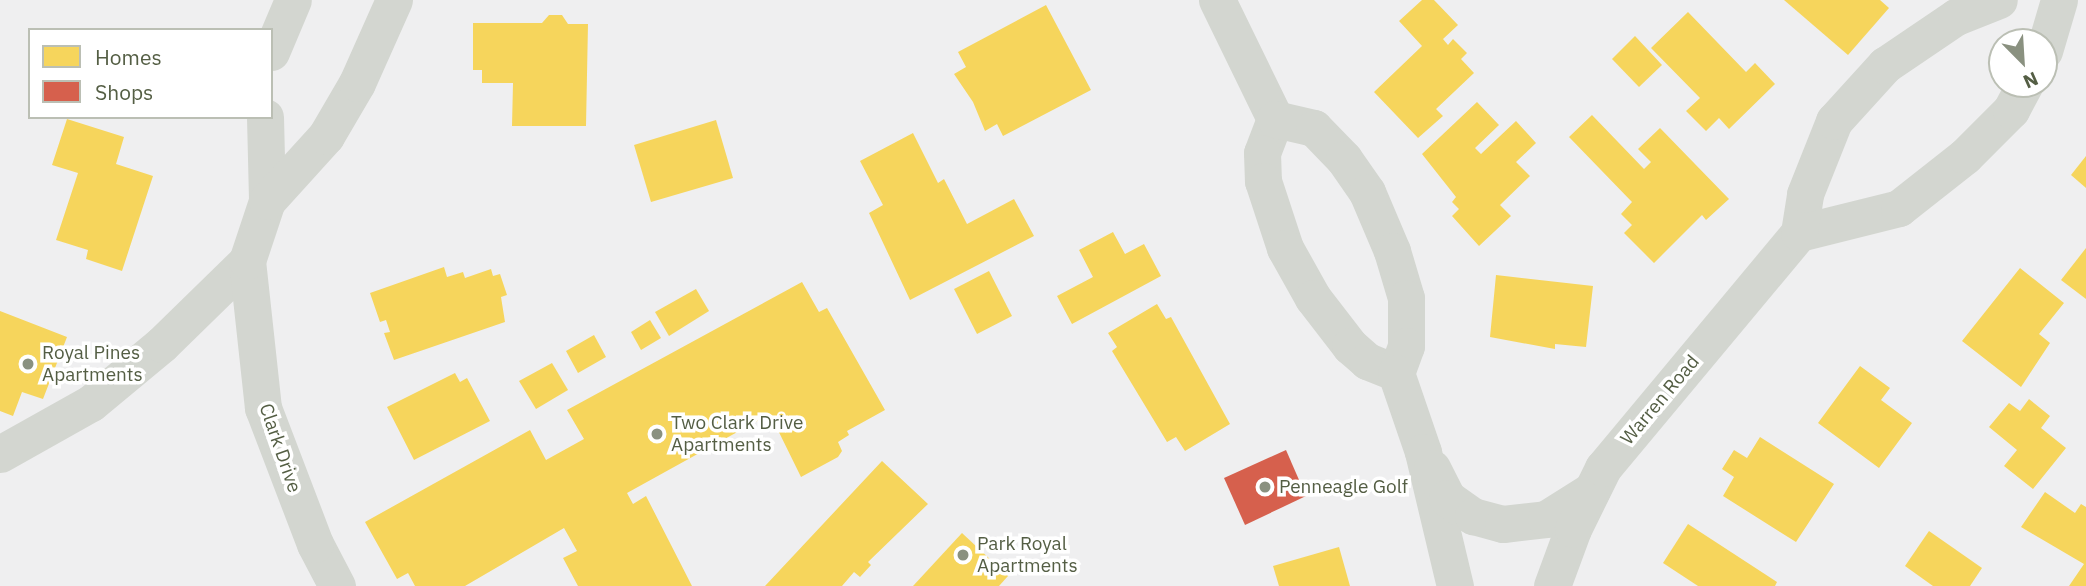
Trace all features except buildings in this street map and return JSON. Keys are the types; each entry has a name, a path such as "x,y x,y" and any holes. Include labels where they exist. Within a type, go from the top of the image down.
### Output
{"street":[{"path":"273,47 293,0"},
{"name":"Clark Drive","path":"267,201 326,136 357,83 394,0"},
{"path":"1217,0 1275,119 1262,153 1263,181 1285,248 1313,298 1350,346 1367,361 1396,373"},
{"path":"1999,0 1956,18 1885,65 1834,121 1805,194 1799,233 1899,208 1965,156 2011,110 2017,98"},
{"path":"2051,28 2059,0"},
{"name":"Clark Drive","path":"265,119 267,201 247,261 263,408 315,544 337,586"},
{"path":"1275,119 1314,128 1344,159 1367,192 1406,298 1406,346 1396,373 1423,452 1455,586"},
{"name":"Warren Road","path":"1552,586 1603,468 1799,233"},
{"name":"Clark Drive","path":"0,454 91,403 162,344 247,261"},
{"path":"1423,452 1447,498 1474,516 1503,524 1546,519 1592,490"}],"place":[{"name":"Royal Pines Apartments","path":"28,364"},
{"name":"Two Clark Drive Apartments","path":"657,434"},
{"name":"Penneagle Golf","path":"1265,487"},
{"name":"Park Royal Apartments","path":"963,555"}]}
